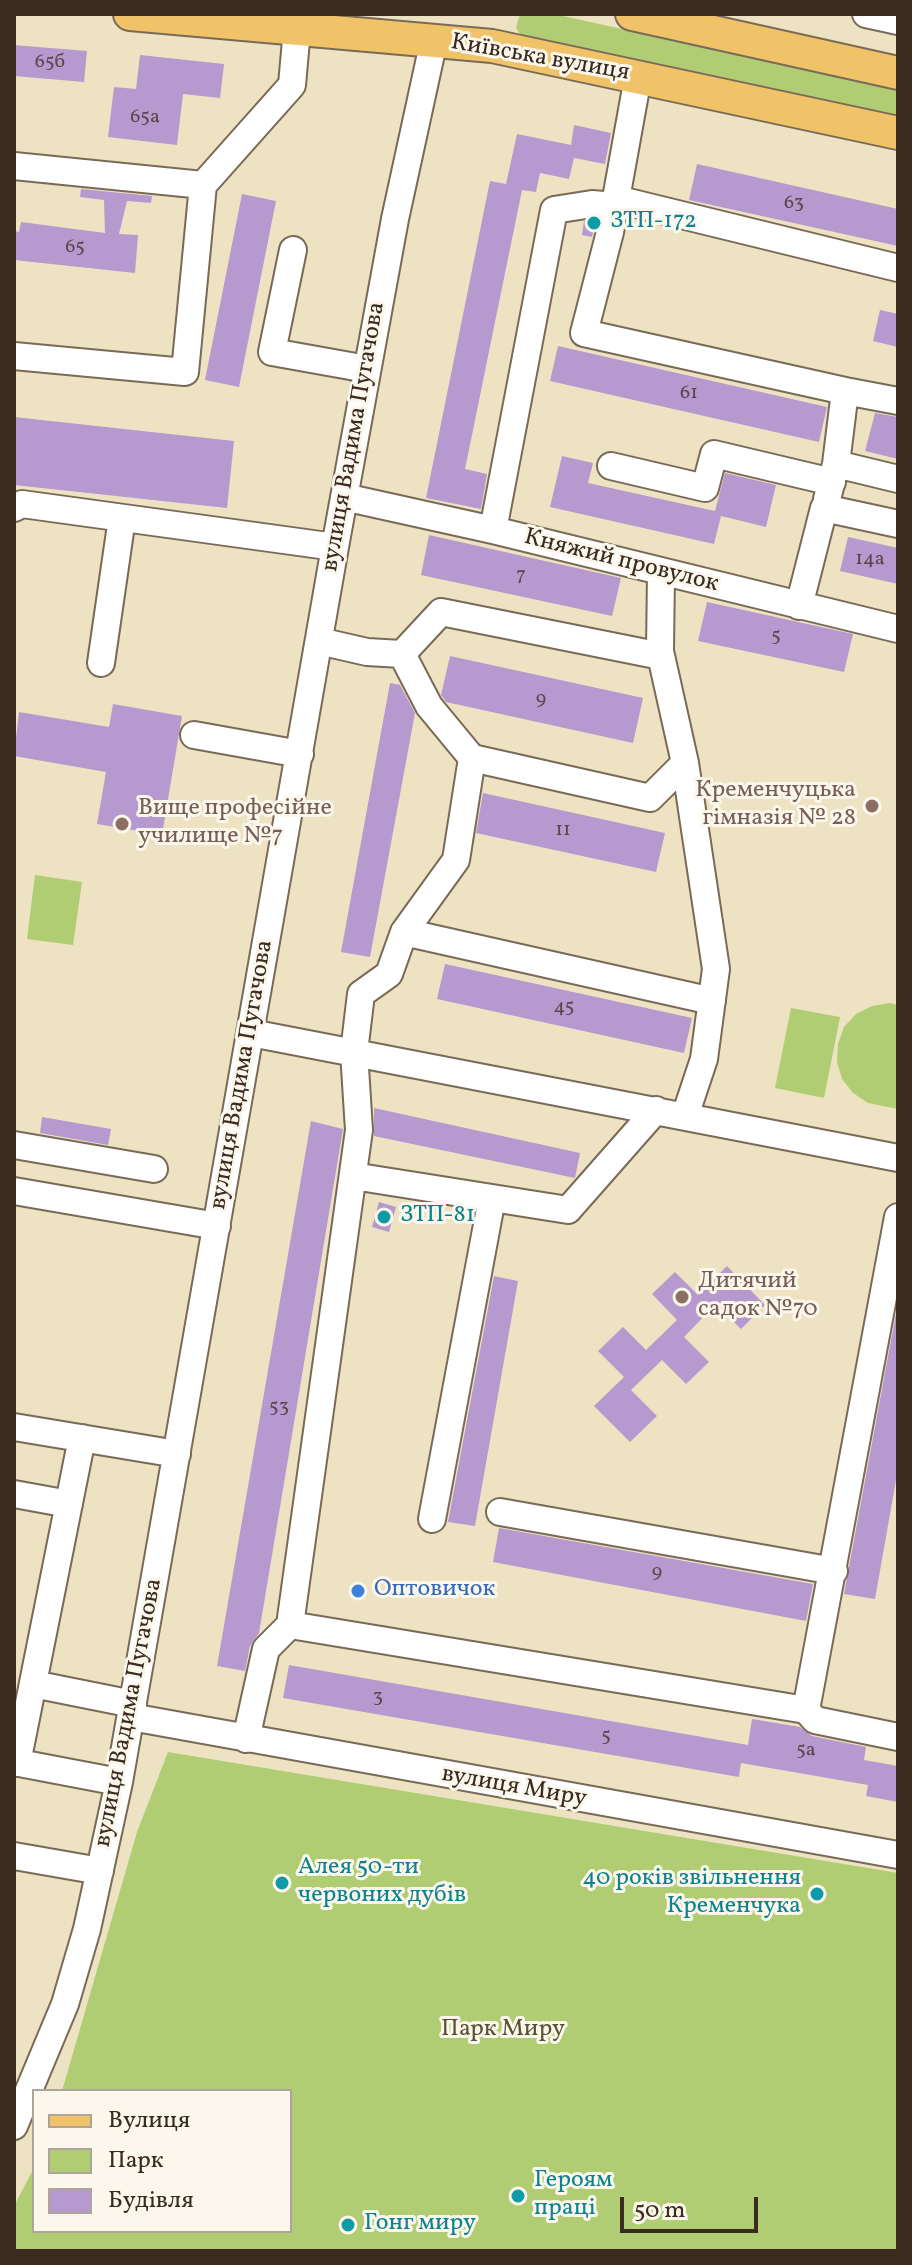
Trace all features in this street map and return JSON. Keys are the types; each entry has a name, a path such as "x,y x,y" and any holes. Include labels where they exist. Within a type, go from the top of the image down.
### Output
{"main road":[{"name":"Київська вулиця","path":"130,14 297,29 436,27 492,46 898,133"},
{"path":"632,14 898,73"}],"street":[{"path":"866,14 898,21"},
{"name":"вулиця Вадима Пугачова","path":"14,2126 65,2004 100,1871 119,1782 367,369 436,27"},
{"path":"14,356 185,372 203,185 292,85 297,29"},
{"path":"638,77 615,202 584,333 898,401"},
{"path":"14,166 203,185"},
{"path":"493,530 554,210 615,202 898,268"},
{"path":"293,250 272,352 367,369"},
{"path":"799,606 834,473 845,391"},
{"path":"611,466 705,488 714,454 834,473 898,479"},
{"name":"Княжий провулок","path":"344,497 493,530 898,629"},
{"path":"14,508 22,504 335,547"},
{"path":"824,508 898,524"},
{"path":"101,663 122,518"},
{"path":"661,573 661,656 685,763 716,969 704,1059 685,1116"},
{"path":"402,654 441,612 661,656"},
{"path":"319,641 367,652 402,654"},
{"path":"402,654 429,706 472,758 650,798 685,763"},
{"path":"194,735 300,754"},
{"path":"246,1739 266,1649 290,1625 359,1130 354,1052 361,994 389,974 404,932 456,860 472,758"},
{"path":"404,932 712,1001"},
{"path":"251,1033 898,1158"},
{"path":"353,1176 568,1210 656,1110"},
{"path":"154,1169 21,1146 16,1192 217,1226"},
{"path":"432,1519 492,1198"},
{"path":"806,1710 895,1250 898,1217"},
{"path":"14,1427 177,1454"},
{"path":"82,1438 16,1762 119,1782"},
{"path":"14,1494 69,1504"},
{"path":"500,1512 834,1571"},
{"path":"290,1625 806,1710 815,1720 898,1737"},
{"name":"вулиця Миру","path":"33,1684 246,1739 898,1855"},
{"path":"14,1856 100,1871"}],"green space":[{"path":"520,14 554,14 898,90 898,121 523,38 516,28"},
{"path":"35,875 82,882 73,945 27,939"},
{"path":"898,1005 898,1109 868,1103 853,1093 842,1079 837,1062 838,1044 844,1027 856,1014 872,1006"},
{"path":"791,1008 840,1017 824,1098 775,1088"},
{"name":"Парк Миру","path":"168,1752 898,1873 898,2251 14,2251 14,2206 32,2172 32,2233 292,2233 292,2089 63,2089 137,1832"}],"building":[{"path":"14,45 87,51 84,82 14,76"},
{"path":"140,55 224,64 220,98 183,94 177,145 108,137 114,87 136,89"},
{"path":"574,125 611,133 605,164 574,158 569,179 540,173 536,192 522,190 465,469 487,474 481,509 426,498 490,181 506,184 517,134 571,145"},
{"path":"697,164 898,209 898,246 689,200"},
{"path":"81,189 152,196 151,203 127,201 119,234 138,235 135,273 14,260 14,231 19,232 21,222 105,233 104,200 80,197"},
{"path":"242,194 276,201 239,387 205,380"},
{"path":"596,220 592,237 582,235 584,221"},
{"path":"880,310 898,314 898,347 873,341"},
{"path":"558,346 827,407 819,442 550,381"},
{"path":"875,413 898,417 898,459 865,451"},
{"path":"14,417 234,441 227,508 14,485"},
{"path":"562,456 593,463 588,483 715,511 725,473 776,485 766,527 721,516 714,544 550,507"},
{"path":"429,535 621,578 612,616 421,575"},
{"path":"848,537 898,548 898,584 840,571"},
{"path":"707,602 853,634 844,672 698,641"},
{"path":"450,656 643,698 633,743 446,702 441,695"},
{"path":"390,683 400,685 415,713 370,957 341,952"},
{"name":"Вище професійне училище №7","path":"113,704 182,716 162,835 97,824 106,772 14,756 19,712 109,727"},
{"path":"483,793 665,833 656,872 476,833"},
{"path":"445,964 692,1018 684,1053 437,999"},
{"path":"374,1108 580,1153 575,1178 374,1136"},
{"path":"42,1117 111,1129 108,1145 40,1133"},
{"path":"311,1121 343,1129 259,1633 250,1646 245,1671 217,1666"},
{"name":"ЗТП-81","path":"379,1202 396,1207 389,1232 372,1227"},
{"path":"727,1266 765,1305 741,1329 716,1304 684,1337 709,1362 686,1384 662,1360 631,1390 657,1416 630,1442 594,1406 624,1377 598,1351 623,1327 646,1350 677,1320 652,1294 675,1272 698,1295"},
{"path":"494,1276 518,1281 475,1526 448,1522"},
{"path":"897,1308 898,1469 875,1599 844,1594"},
{"path":"499,1528 813,1584 806,1621 493,1562"},
{"path":"289,1665 748,1745 752,1719 800,1727 812,1736 866,1747 864,1760 898,1766 898,1802 866,1796 868,1785 741,1763 739,1777 283,1698"}],"place":[{"name":"ЗТП-172","path":"594,223"},
{"name":"Кременчуцька гімназія № 28","path":"872,806"},
{"name":"Вище професійне училище №7","path":"122,824"},
{"name":"ЗТП-81","path":"384,1217"},
{"name":"Дитячий садок №70","path":"682,1297"},
{"name":"Оптовичок","path":"358,1591"},
{"name":"Алея 50-ти червоних дубів","path":"282,1883"},
{"name":"40 рокiв звiльнення Кременчука","path":"817,1894"},
{"name":"Героям працi","path":"518,2196"},
{"name":"Гонг миру","path":"348,2225"}]}
